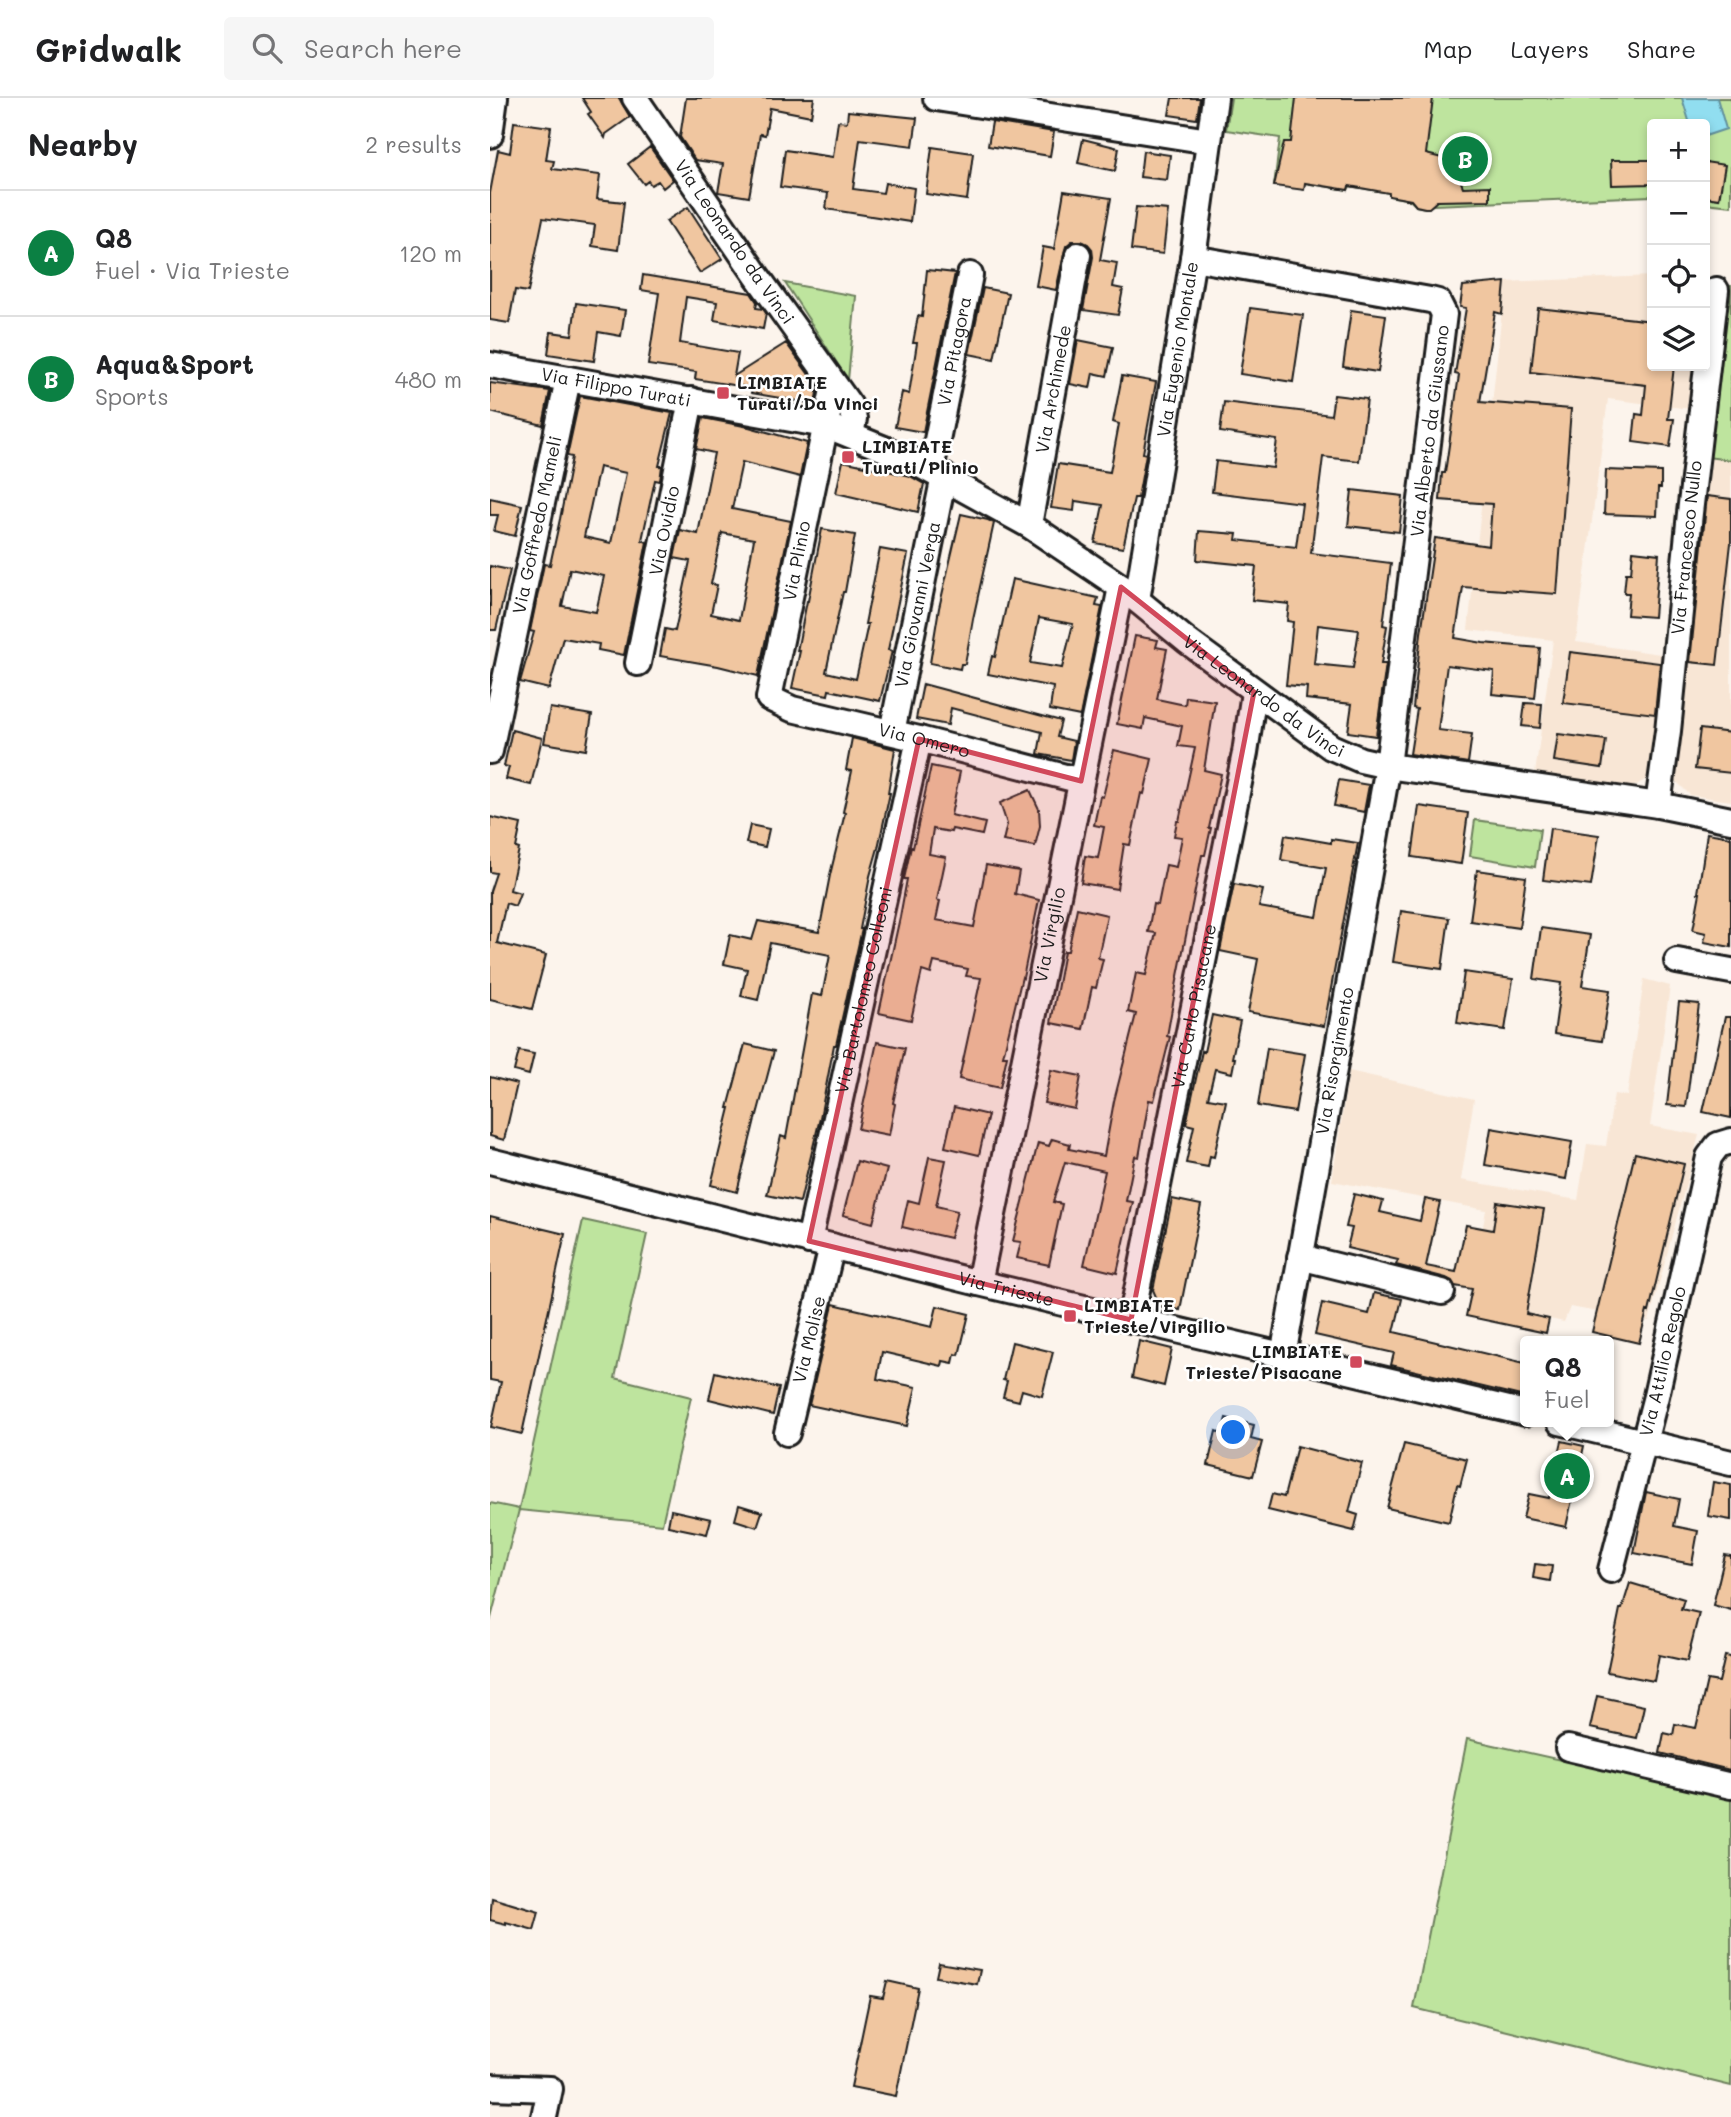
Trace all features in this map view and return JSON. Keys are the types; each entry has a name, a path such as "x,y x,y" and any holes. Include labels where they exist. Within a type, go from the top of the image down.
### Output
{"street":[{"path":"490,135 495,98"},
{"name":"Via Leonardo da Vinci","path":"635,98 850,406 854,419 851,435"},
{"path":"936,98 1024,105 1209,141"},
{"name":"Via Eugenio Montale","path":"1129,594 1193,258 1214,98"},
{"name":"Via Archimede","path":"1029,525 1078,254"},
{"name":"Via Alberto da Giussano","path":"1193,258 1430,300 1438,302 1442,307 1444,314 1388,766"},
{"name":"Via Pitagora","path":"938,473 970,275"},
{"name":"Via Francesco Nullo","path":"1658,804 1716,290"},
{"name":"Via Filippo Turati","path":"490,365 825,425"},
{"name":"Via Goffredo Mameli","path":"490,751 568,379"},
{"path":"825,425 834,385"},
{"name":"Via Ovidio","path":"638,663 691,400"},
{"name":"Via Leonardo da Vinci","path":"825,425 938,473 1029,525 1129,594 1254,692 1331,747 1361,760 1388,766 1658,804 1731,820"},
{"name":"Via Plinio","path":"769,698 825,425"},
{"name":"Via Giovanni Verga","path":"892,732 938,473"},
{"name":"Via Virgilio","path":"979,1283 1081,781 1115,626 1129,594"},
{"name":"Via Carlo Pisacane","path":"1131,1320 1245,753 1254,692"},
{"name":"Via Omero","path":"769,698 792,709 1081,781"},
{"name":"Via Bartolomeo Colleoni","path":"820,1243 919,739"},
{"name":"Via Risorgimento","path":"1283,1356 1388,766"},
{"path":"1678,961 1731,971"},
{"name":"Via Attilio Regolo","path":"1611,1570 1644,1443 1709,1157 1721,1146"},
{"name":"Via Trieste","path":"490,1161 979,1283 1520,1412"},
{"name":"Via Molise","path":"787,1433 820,1243"},
{"path":"1300,1257 1442,1292"},
{"path":"1580,1427 1731,1463"},
{"path":"1568,1748 1731,1786"},
{"path":"490,2087 550,2089 544,2117"}],"highlighted area":[{"path":"1121,587 1254,692 1131,1320 809,1241 919,739 1081,781"}],"shaded area":[{"path":"1647,276 1647,371 1695,371 1691,409 1608,399 1576,642 1667,655 1650,777 1633,787 1535,774 1553,640 1468,630 1505,282"},
{"path":"1706,457 1731,460 1731,801 1690,795 1676,781 1685,662 1705,496"},
{"path":"1644,979 1670,986 1650,1126 1699,1135 1649,1321 1570,1307 1564,1322 1469,1302 1486,1210 1332,1181 1349,1071 1474,1099 1461,1180 1578,1200 1587,1144 1606,1146 1614,1094 1627,1096"}],"green space":[{"path":"1231,98 1731,98 1731,206 1710,204 1710,119 1647,119 1647,196 1433,205 1425,208 1416,206 1410,200 1389,196 1389,193 1350,186 1348,190 1305,183 1274,186 1280,138 1226,130"},
{"path":"785,283 856,296 848,380"},
{"path":"1731,286 1731,460 1706,457"},
{"path":"1475,820 1540,829 1535,867 1470,856"},
{"path":"583,1220 647,1234 615,1378 691,1397 662,1524 519,1510 490,1622 490,1503 519,1509"},
{"path":"1467,1739 1731,1798 1731,2086 1414,2008"}],"water":[{"path":"1682,98 1717,98 1726,129 1710,134 1710,119 1688,119"}],"building":[{"path":"582,98 619,98 630,117 606,134 605,138 588,114 591,112"},
{"path":"686,98 814,98 811,116 770,108 765,135 760,134 749,197 718,192 723,164 695,160 680,137"},
{"path":"1172,98 1200,98 1197,119 1169,115"},
{"path":"1296,98 1433,98 1426,154 1442,158 1456,170 1463,187 1490,186 1490,200 1437,201 1425,208 1416,206 1411,200 1389,196 1389,193 1349,186 1348,190 1305,183 1304,190 1274,186 1284,142 1291,142"},
{"path":"848,111 917,118 913,146 860,139 853,189 883,193 885,183 914,188 910,222 826,209 828,193 780,187 785,150 833,157 838,121 847,122"},
{"path":"514,122 551,127 546,160 554,161 552,169 600,175 597,199 624,202 618,250 592,246 595,225 543,218 528,292 515,290 509,323 490,320 490,193 498,150 510,153"},
{"path":"992,122 1054,132 1050,156 988,146"},
{"path":"1083,139 1119,148 1115,171 1078,163"},
{"path":"650,147 673,180 663,188 658,181 651,185 648,181 644,184 628,164"},
{"path":"932,147 973,153 967,200 926,194"},
{"path":"1143,151 1170,155 1167,180 1140,177"},
{"path":"1611,160 1647,160 1647,184 1612,185"},
{"path":"1710,163 1725,165 1719,199 1710,198"},
{"path":"1064,191 1111,198 1100,260 1117,263 1113,287 1123,289 1118,315 1083,310 1093,257 1092,249 1081,241 1072,241 1066,246 1056,290 1036,286 1043,247 1054,249"},
{"path":"688,207 722,259 700,273 666,221"},
{"path":"1136,207 1168,210 1163,254 1131,250"},
{"path":"927,270 955,273 923,432 895,427 902,392 909,394 917,343 913,343 918,316 922,317"},
{"path":"643,275 751,293 757,302 756,308 763,309 766,313 763,329 714,320 717,302 686,297 680,343 738,353 734,376 786,343 818,387 815,404 751,393 752,388 695,379 696,372 648,365 659,293 641,290"},
{"path":"1505,282 1502,314 1495,312 1480,402 1571,409 1557,594 1463,587 1455,638 1540,648 1535,698 1492,694 1494,671 1447,665 1438,730 1472,734 1468,763 1410,754 1417,709 1413,708 1435,538 1489,546 1492,504 1440,500 1459,375 1455,374 1466,308 1460,307 1463,286"},
{"path":"983,288 1008,293 994,359 969,354"},
{"path":"576,303 625,310 621,336 598,332 594,361 548,354 551,332 572,335"},
{"path":"1250,308 1303,315 1293,382 1240,374"},
{"path":"1538,308 1647,320 1647,371 1673,371 1668,419 1674,419 1670,447 1633,442 1636,414 1643,415 1646,385 1531,372"},
{"path":"1351,310 1386,315 1378,372 1343,367"},
{"path":"1078,340 1113,347 1107,376 1093,373 1090,388 1070,384"},
{"path":"1122,376 1156,382 1138,498 1134,498 1123,548 1095,543 1103,505 1075,501 1074,511 1051,508 1058,464 1110,472 1119,424 1113,422"},
{"path":"490,383 550,391 543,425 490,412"},
{"path":"1334,395 1367,399 1359,461 1323,457 1311,553 1391,563 1383,625 1387,626 1381,664 1386,664 1376,736 1348,732 1352,704 1306,699 1307,687 1286,685 1293,622 1287,621 1289,604 1252,600 1256,566 1197,560 1199,531 1237,534 1236,540 1296,547 1302,503 1212,492 1216,461 1273,468 1277,440 1220,432 1224,402 1331,415","holes":["1318,625 1359,630 1353,668 1314,664"]},
{"path":"580,396 672,413 659,466 662,466 660,481 655,480 642,540 647,542 624,655 598,650 599,644 563,638 549,689 520,682 534,632 530,631 544,564 550,565 560,519 572,457 567,456","holes":["599,467 626,473 611,543 584,537","570,569 604,576 596,612 562,606"]},
{"path":"703,418 807,443 800,477 742,462 732,509 791,521 758,676 660,656 665,629 675,631 690,561 674,558 680,530 698,534 714,453 696,449","holes":["722,533 754,539 739,620 711,614 717,585 711,584"]},
{"path":"843,461 910,476 924,484 918,512 836,493"},
{"path":"1606,470 1661,472 1657,516 1604,514"},
{"path":"1352,490 1403,496 1399,532 1348,526"},
{"path":"1707,496 1731,499 1731,543 1717,665 1690,662"},
{"path":"490,498 522,505 515,536 494,531 498,515 490,515"},
{"path":"961,514 994,523 965,664 961,664 960,669 930,663 939,608"},
{"path":"822,529 855,535 826,672 856,679 880,549 908,554 888,650 892,651 880,701 829,690 828,695 792,688"},
{"path":"1633,551 1659,554 1654,617 1627,615 1629,593 1624,593 1626,573 1631,573"},
{"path":"490,566 510,570 496,630 490,630"},
{"path":"1012,579 1098,598 1096,606 1102,607 1080,716 1050,710 1053,687 988,674 992,656 995,657","holes":["1039,618 1073,624 1062,668 1030,663"]},
{"path":"1135,636 1158,640 1156,647 1167,649 1157,699 1185,705 1186,697 1215,701 1204,770 1221,774 1177,981 1167,1036 1170,1037 1154,1101 1149,1100 1139,1157 1135,1156 1126,1201 1133,1202 1117,1273 1084,1265 1105,1171 1065,1162 1053,1202 1062,1204 1049,1265 1017,1258 1021,1242 1013,1241 1038,1143 1049,1146 1052,1139 1070,1144 1069,1149 1104,1156 1114,1101 1136,1014 1128,1012 1136,973 1146,975 1156,933 1148,932 1153,904 1158,905 1166,865 1176,867 1182,837 1174,836 1195,748 1178,746 1182,726 1145,718 1143,729 1117,724"},
{"path":"1570,652 1660,663 1655,714 1563,703"},
{"path":"923,684 1061,721 1057,737 1074,741 1071,760 1038,754 1042,732 951,708 948,725 916,719"},
{"path":"1525,703 1542,704 1540,728 1522,726"},
{"path":"550,708 592,715 586,750 544,743"},
{"path":"1700,729 1731,733 1731,773 1695,769"},
{"path":"512,730 542,738 531,785 506,779 509,767 504,766"},
{"path":"1558,734 1606,740 1602,768 1554,761"},
{"path":"852,738 895,749 890,793 870,876 862,929 800,1202 767,1195 781,1136 786,1138 812,994 822,996 830,955 770,943 758,1000 741,996 747,969 724,964 730,935 752,940 758,921 819,932 845,813 843,812 852,771 846,770"},
{"path":"1114,750 1152,759 1144,794 1141,793 1130,845 1124,844 1117,889 1081,883 1085,856 1098,858 1104,827 1094,825"},
{"path":"931,766 960,772 951,815 985,823 982,835 952,829 951,832 933,829 929,854 946,857 937,900 940,901 936,920 974,927 986,865 1019,871 1015,894 1039,900 1003,1056 1007,1056 1000,1088 959,1079 981,978 966,976 968,969 934,962 931,974 922,971 911,1020 879,1013 900,917 907,879 904,879"},
{"path":"1339,780 1369,785 1364,812 1334,806"},
{"path":"1030,790 1039,809 1040,826 1035,846 1003,841 1007,824 1000,803"},
{"path":"1419,806 1468,813 1461,864 1412,857"},
{"path":"490,817 521,824 516,848 519,849 510,890 520,893 515,906 506,903 497,943 546,955 532,1009 490,999 490,891 496,873 490,872"},
{"path":"750,825 769,829 765,847 746,843"},
{"path":"1550,828 1599,835 1591,886 1543,880"},
{"path":"1707,833 1731,837 1731,947 1704,942 1706,933 1693,930"},
{"path":"1285,835 1331,843 1331,839 1358,843 1324,1026 1248,1012 1258,959 1220,951 1234,884 1263,890 1259,907 1317,917 1326,868 1281,860"},
{"path":"1477,870 1526,877 1519,928 1470,921"},
{"path":"1077,908 1107,915 1098,958 1103,959 1096,988 1092,987 1083,1029 1051,1023 1064,951 1068,951"},
{"path":"1401,911 1449,918 1442,969 1393,962"},
{"path":"1541,928 1590,935 1582,986 1610,990 1602,1041 1554,1034 1561,983 1534,979"},
{"path":"1464,972 1513,979 1505,1030 1457,1023"},
{"path":"1679,1002 1699,1004 1686,1107 1667,1105"},
{"path":"1212,1015 1240,1021 1232,1058 1235,1058 1232,1073 1215,1069 1208,1098 1226,1101 1214,1157 1210,1156 1208,1167 1186,1163 1194,1126 1186,1124"},
{"path":"1725,1017 1731,1017 1731,1118 1703,1112"},
{"path":"877,1042 905,1048 889,1135 858,1129"},
{"path":"745,1044 774,1051 737,1192 711,1185"},
{"path":"1267,1048 1305,1054 1295,1112 1258,1106"},
{"path":"519,1051 534,1054 529,1075 514,1071"},
{"path":"1051,1070 1081,1076 1075,1109 1044,1103"},
{"path":"490,1077 517,1084 504,1140 490,1136"},
{"path":"954,1107 988,1115 979,1155 945,1147"},
{"path":"1491,1128 1572,1142 1566,1179 1485,1165"},
{"path":"1635,1153 1684,1164 1649,1312 1647,1311 1639,1343 1592,1332"},
{"path":"929,1157 946,1160 936,1206 957,1211 950,1238 902,1227 908,1200 919,1203"},
{"path":"857,1161 887,1169 873,1223 843,1215"},
{"path":"1354,1194 1383,1201 1380,1212 1420,1221 1425,1199 1440,1202 1426,1266 1456,1272 1466,1225 1493,1230 1497,1202 1544,1209 1526,1314 1549,1319 1546,1333 1466,1316 1472,1289 1455,1286 1446,1278 1396,1265 1398,1260 1347,1248 1352,1228 1346,1227"},
{"path":"1172,1199 1201,1205 1180,1310 1160,1306 1153,1290"},
{"path":"490,1216 565,1234 522,1434 491,1427 501,1382 490,1380"},
{"path":"1374,1293 1402,1299 1394,1332 1520,1362 1520,1396 1391,1365 1394,1353 1315,1335 1322,1303 1369,1314"},
{"path":"833,1304 932,1327 937,1306 969,1314 959,1355 955,1354 953,1363 943,1361 942,1366 882,1352 877,1379 916,1387 907,1426 809,1405"},
{"path":"1139,1341 1172,1349 1164,1386 1132,1378"},
{"path":"1012,1342 1053,1352 1042,1396 1022,1390 1019,1401 1003,1397 1007,1381 1003,1380"},
{"path":"715,1372 779,1388 773,1415 709,1399"},
{"path":"1226,1418 1254,1425 1251,1439 1262,1442 1253,1476 1208,1465 1216,1431 1222,1433"},
{"path":"1562,1441 1584,1446 1566,1527 1523,1518 1529,1494 1549,1498"},
{"path":"1404,1444 1467,1459 1460,1486 1457,1485 1449,1522 1387,1508"},
{"path":"1297,1446 1362,1463 1349,1512 1358,1515 1354,1531 1268,1510 1272,1494 1284,1497"},
{"path":"1713,1482 1731,1485 1731,1520 1708,1516"},
{"path":"1646,1492 1679,1499 1674,1526 1698,1531 1692,1564 1634,1553"},
{"path":"739,1505 762,1512 757,1527 735,1520"},
{"path":"671,1510 711,1519 707,1534 668,1526"},
{"path":"1725,1555 1731,1556 1731,1610 1713,1605"},
{"path":"1535,1564 1552,1566 1550,1581 1533,1578"},
{"path":"1630,1583 1684,1599 1681,1609 1699,1613 1687,1661 1659,1655 1654,1681 1607,1672 1620,1609"},
{"path":"1725,1656 1731,1657 1730,1770 1660,1753 1664,1733 1673,1735 1675,1724 1696,1728 1707,1680 1719,1682"},
{"path":"1597,1696 1644,1706 1637,1738 1590,1728"},
{"path":"492,1898 539,1912 534,1930 490,1920"},
{"path":"939,1963 980,1970 977,1984 936,1977"},
{"path":"887,1981 918,1988 896,2096 851,2087 870,1996 883,1998"}],"place":[{"name":"Aqua&Sport","path":"1465,159"},
{"name":"LIMBIATE Turati/Da Vinci","path":"723,393"},
{"name":"LIMBIATE Turati/Plinio","path":"848,457"},
{"name":"LIMBIATE Trieste/Virgilio","path":"1070,1316"},
{"name":"LIMBIATE Trieste/Pisacane","path":"1356,1362"},
{"name":"Q8","path":"1567,1476"}]}
